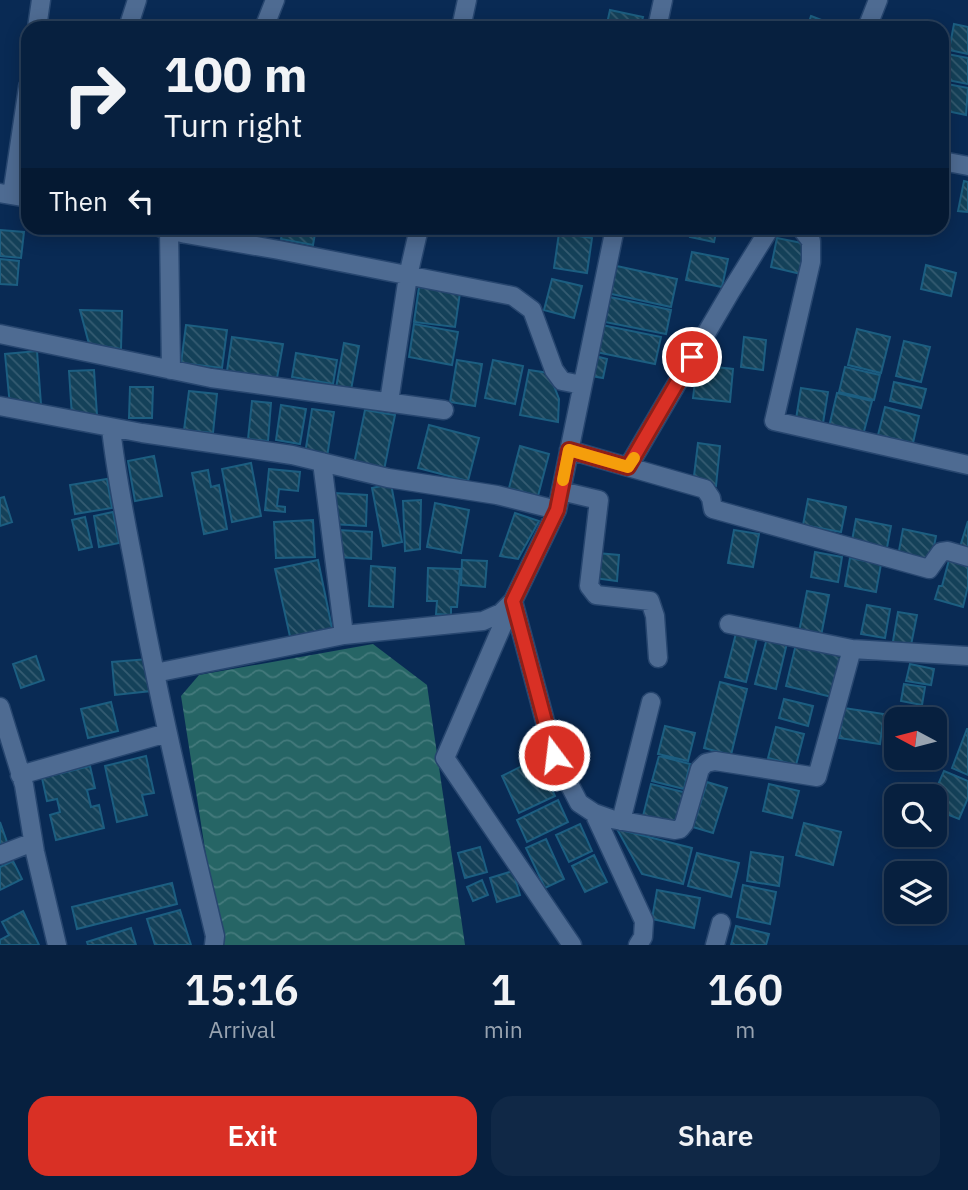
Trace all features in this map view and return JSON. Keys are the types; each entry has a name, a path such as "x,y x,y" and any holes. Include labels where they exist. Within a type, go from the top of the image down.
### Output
{"street":[{"path":"38,21 41,0"},
{"path":"130,21 137,0"},
{"path":"267,21 275,0"},
{"path":"462,21 467,0"},
{"path":"658,21 663,0"},
{"path":"870,21 878,0"},
{"path":"13,195 21,137"},
{"path":"949,162 968,166"},
{"path":"171,370 176,235"},
{"path":"202,235 513,296 532,310 554,370 562,381 582,384"},
{"path":"389,402 408,275 417,235"},
{"path":"572,945 445,758 513,601 557,510 614,235"},
{"path":"628,467 766,235"},
{"path":"806,235 811,241 811,262 774,421 968,465"},
{"path":"0,334 211,378 444,410"},
{"path":"0,406 111,428 292,456 388,478 497,495 557,510"},
{"path":"111,428 114,460 155,673 215,936 214,945"},
{"path":"569,450 705,489 711,498 713,509 929,569 940,552 948,551 968,557"},
{"path":"322,462 344,635"},
{"path":"561,491 599,500 589,586 596,595 650,601 658,658"},
{"path":"155,673 344,635 483,621 500,613 513,601"},
{"path":"513,601 554,755 579,803 594,813 621,821 674,830 680,829 688,815 700,769 706,763 715,761 817,777 852,649"},
{"path":"729,624 852,649 968,656"},
{"path":"621,821 651,702"},
{"path":"1,715 20,775 57,945"},
{"path":"20,775 167,733"},
{"path":"594,813 644,921 643,937 638,945"},
{"path":"0,855 33,842"},
{"path":"715,945 721,923"}],"water":[{"path":"373,644 427,685 465,945 220,945 181,696 199,675"}],"building":[{"path":"610,10 643,17 642,21 608,21"},
{"path":"811,16 824,21 809,21"},
{"path":"954,24 968,27 968,54 949,50"},
{"path":"949,54 968,58 968,84 949,80"},
{"path":"949,84 968,88 966,115 949,111"},
{"path":"964,181 968,182 968,212 958,211"},
{"path":"0,230 21,232 24,235 21,258 0,256"},
{"path":"282,235 315,235 313,245 281,239"},
{"path":"559,235 592,238 587,273 554,268"},
{"path":"690,235 716,235 714,242"},
{"path":"777,238 807,244 801,274 771,267"},
{"path":"692,252 728,259 722,287 686,280"},
{"path":"0,259 19,261 17,285 0,284"},
{"path":"612,265 677,279 671,307 607,293"},
{"path":"926,265 956,273 951,296 921,289"},
{"path":"552,279 582,286 574,318 544,310"},
{"path":"419,287 460,293 455,327 414,322"},
{"path":"610,297 671,310 666,334 605,322"},
{"path":"80,310 122,311 121,349 89,344"},
{"path":"414,324 458,332 452,365 409,357"},
{"path":"597,324 661,337 655,364 591,351"},
{"path":"186,325 227,330 222,368 181,363"},
{"path":"857,329 890,337 881,373 848,365"},
{"path":"232,337 283,344 277,378 227,371"},
{"path":"744,337 766,340 763,370 741,367"},
{"path":"904,341 930,347 921,382 896,376"},
{"path":"344,343 359,346 351,390 336,388"},
{"path":"37,351 41,404 10,406 5,354"},
{"path":"296,353 337,360 333,384 292,377"},
{"path":"595,356 607,359 603,378 591,376"},
{"path":"457,360 482,364 475,406 450,402"},
{"path":"493,360 523,366 515,404 485,398"},
{"path":"697,365 733,369 730,402 693,398"},
{"path":"845,367 880,375 874,400 839,392"},
{"path":"94,370 97,415 72,417 69,371"},
{"path":"529,370 549,373 559,399 558,422 520,415"},
{"path":"894,382 926,389 921,408 890,401"},
{"path":"130,387 153,387 152,418 129,418"},
{"path":"801,388 828,392 823,423 796,419"},
{"path":"189,391 217,394 213,433 184,430"},
{"path":"837,393 872,401 863,435 829,427"},
{"path":"252,401 271,403 268,441 248,439"},
{"path":"281,405 306,409 300,444 276,440"},
{"path":"885,407 919,416 913,443 878,435"},
{"path":"312,409 334,412 327,457 305,454"},
{"path":"365,410 395,415 384,470 354,464"},
{"path":"429,425 479,438 468,481 418,468"},
{"path":"698,443 720,446 716,486 693,484"},
{"path":"520,446 549,454 538,496 509,488"},
{"path":"154,456 162,496 135,501 128,461"},
{"path":"251,463 261,516 232,522 222,469"},
{"path":"269,469 300,472 298,491 279,489 277,506 285,507 285,512 265,510"},
{"path":"208,470 211,487 219,485 227,529 204,534 192,473"},
{"path":"107,479 112,508 75,514 70,485"},
{"path":"391,484 402,542 383,546 372,488"},
{"path":"334,493 367,495 366,526 332,524"},
{"path":"4,497 12,522 0,526 0,498"},
{"path":"808,499 846,507 841,532 803,525"},
{"path":"421,500 420,549 405,551 403,501"},
{"path":"435,503 469,510 461,553 427,547"},
{"path":"113,512 119,543 99,547 94,516"},
{"path":"515,513 539,521 518,559 500,556"},
{"path":"85,517 92,547 79,550 72,520"},
{"path":"856,519 891,526 886,553 851,546"},
{"path":"313,520 315,557 276,558 274,522"},
{"path":"968,521 968,550 960,547"},
{"path":"903,529 936,536 931,562 898,556"},
{"path":"338,530 372,532 371,559 336,557"},
{"path":"734,530 759,534 753,567 728,563"},
{"path":"815,552 842,557 838,582 811,577"},
{"path":"597,553 619,555 617,581 594,578"},
{"path":"850,558 881,564 876,592 845,586"},
{"path":"318,560 333,633 291,641 275,569"},
{"path":"462,560 487,561 485,587 461,585"},
{"path":"949,560 968,565 968,586 963,607 935,599 939,586 942,586"},
{"path":"371,566 395,568 393,607 369,606"},
{"path":"428,568 460,569 457,607 451,607 451,615 436,614 437,601 427,601"},
{"path":"807,591 829,595 821,636 799,632"},
{"path":"867,605 890,609 885,638 861,634"},
{"path":"898,612 917,615 910,650 892,647"},
{"path":"736,633 757,638 746,682 725,677"},
{"path":"767,638 787,643 776,689 755,684"},
{"path":"796,644 842,655 832,697 786,686"},
{"path":"36,656 44,680 21,688 13,664"},
{"path":"148,659 151,691 115,695 112,662"},
{"path":"910,664 934,669 931,685 906,681"},
{"path":"720,682 747,689 731,755 704,748"},
{"path":"904,684 925,687 922,705 901,701"},
{"path":"784,699 813,706 808,726 779,718"},
{"path":"111,702 118,731 88,738 81,709"},
{"path":"844,708 884,714 880,744 839,738"},
{"path":"665,726 695,733 688,761 658,754"},
{"path":"776,727 804,734 796,765 768,758"},
{"path":"968,729 968,775 952,768"},
{"path":"146,756 154,793 142,795 147,815 117,822 105,766"},
{"path":"659,756 690,764 684,789 652,781"},
{"path":"538,758 555,796 519,813 502,776"},
{"path":"90,766 95,788 87,790 91,807 99,805 104,828 56,840 50,815 60,812 57,799 47,801 42,778"},
{"path":"944,771 968,781 968,798 959,819 947,814 947,784 938,784"},
{"path":"707,782 727,788 713,833 693,827"},
{"path":"651,784 687,793 679,824 643,816"},
{"path":"769,784 799,791 792,818 763,811"},
{"path":"558,800 568,822 527,842 517,820"},
{"path":"0,822 7,842 0,845"},
{"path":"804,823 841,832 833,865 796,855"},
{"path":"580,824 592,851 569,862 556,835"},
{"path":"617,829 692,848 683,884 642,874"},
{"path":"546,839 564,879 545,888 526,848"},
{"path":"480,847 487,872 465,878 458,853"},
{"path":"751,852 783,857 779,886 747,881"},
{"path":"697,853 739,863 731,897 688,886"},
{"path":"594,855 607,882 585,892 572,866"},
{"path":"13,861 22,879 0,890 0,867"},
{"path":"513,871 520,895 497,902 490,878"},
{"path":"482,880 488,895 473,901 467,887"},
{"path":"172,883 177,904 77,929 72,907"},
{"path":"743,885 776,892 770,924 737,917"},
{"path":"657,890 700,898 694,928 652,919"},
{"path":"180,910 191,945 155,945 147,919"},
{"path":"23,911 39,945 0,945 0,940 9,935 2,922"},
{"path":"736,926 769,934 766,945 731,945"},
{"path":"131,928 136,945 88,945 87,942"}],"slow traffic":[{"path":"563,480 569,450 628,467 634,458"}],"route":[{"path":"554,755 513,601 557,510 569,450 628,467 692,357"}]}
